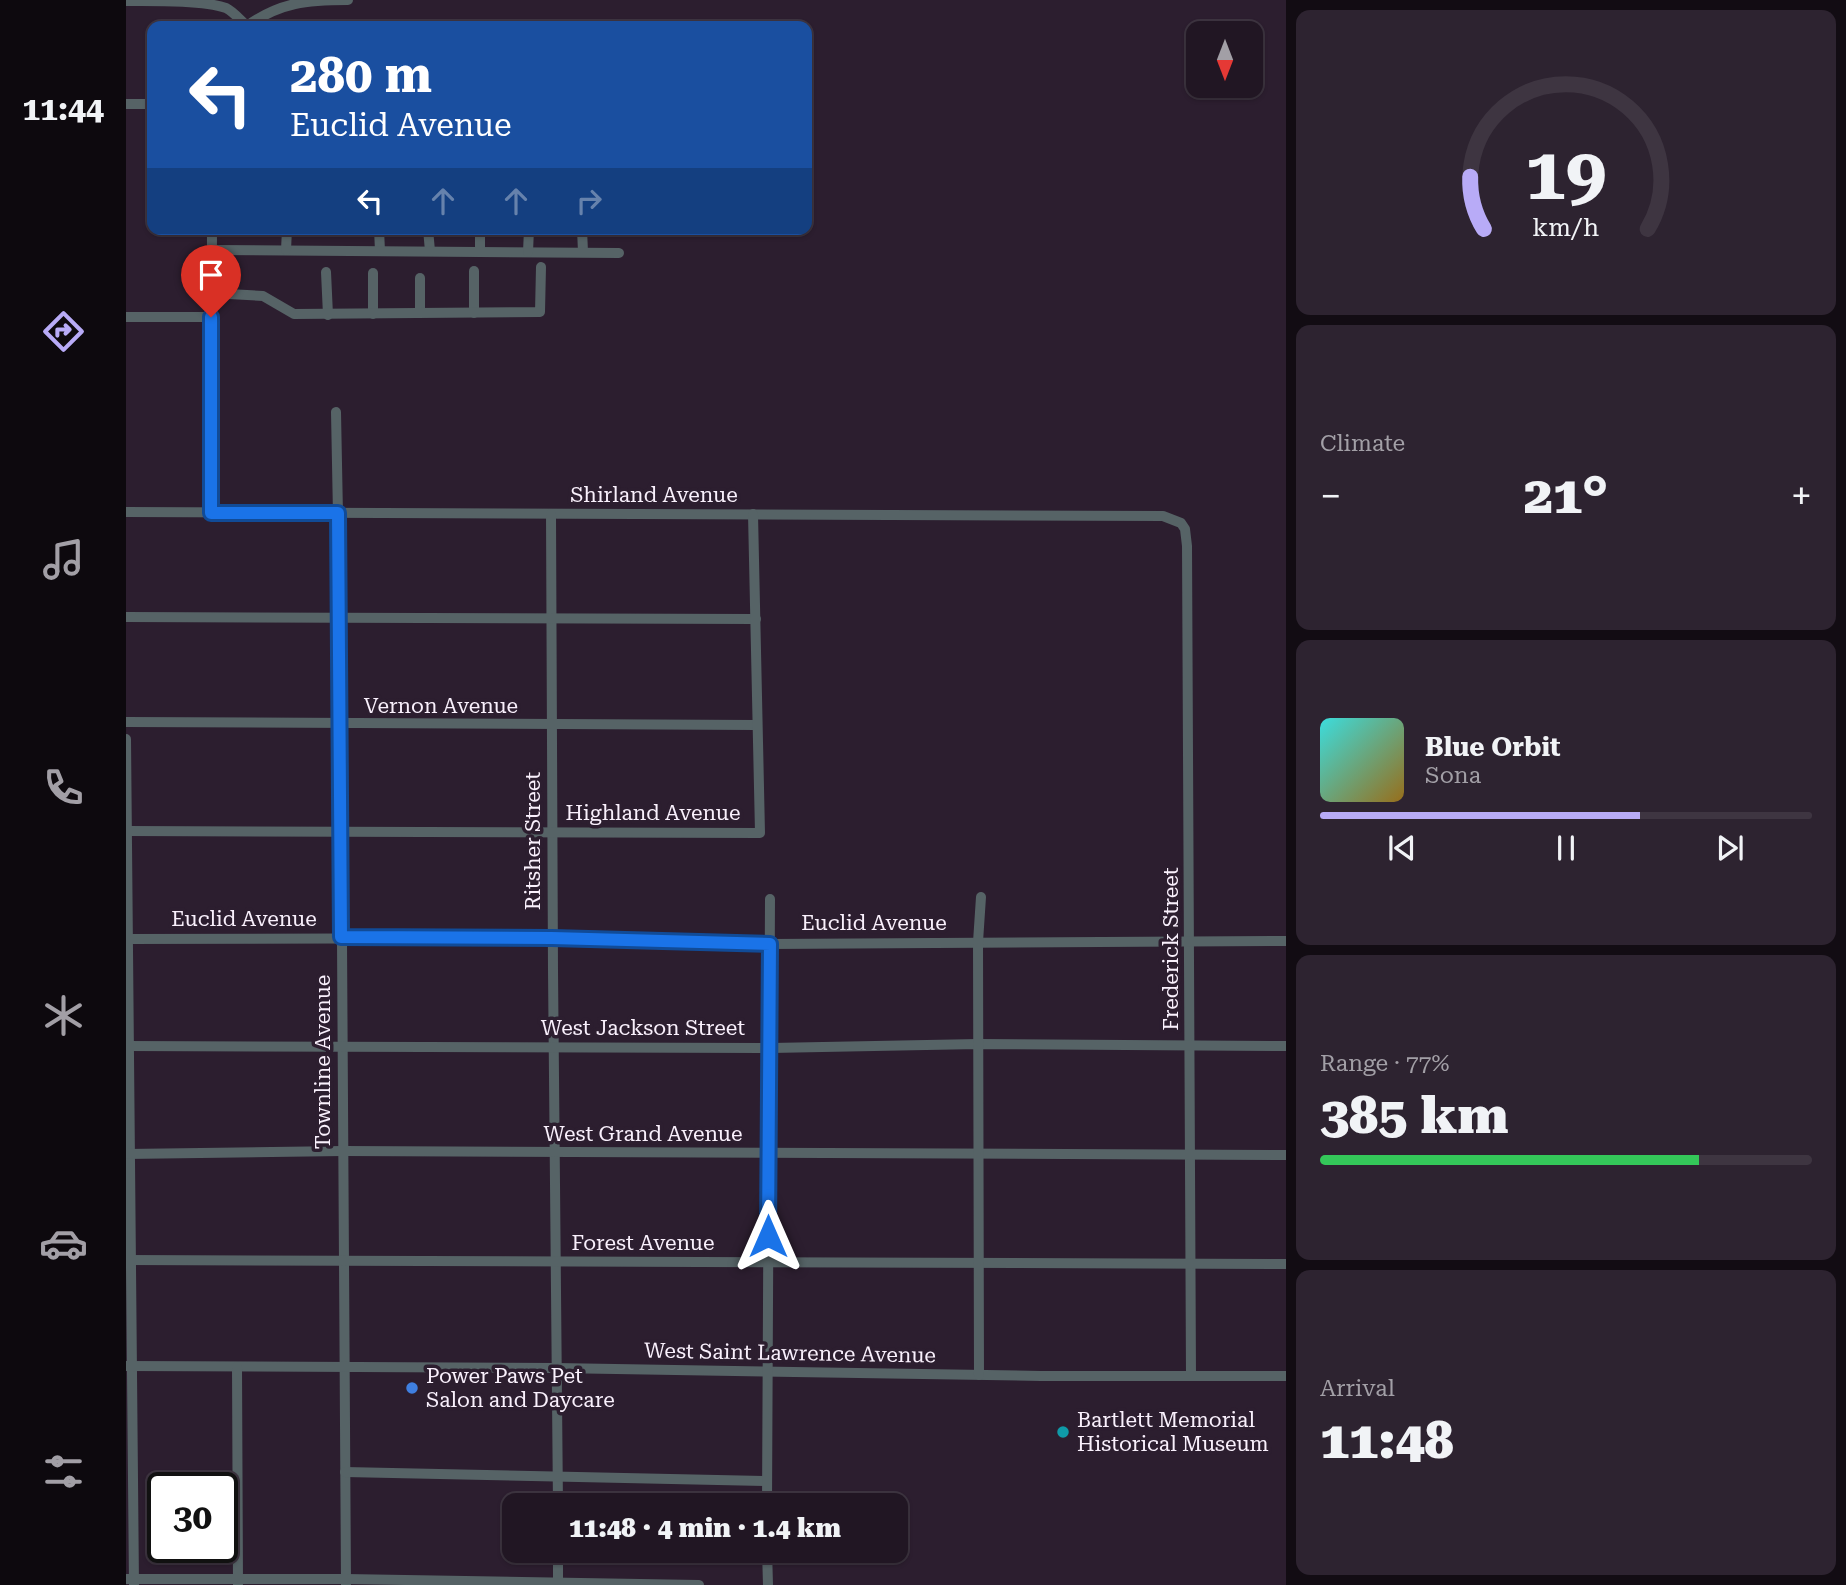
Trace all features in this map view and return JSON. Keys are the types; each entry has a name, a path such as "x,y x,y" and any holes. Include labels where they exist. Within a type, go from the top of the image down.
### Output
{"street":[{"path":"255,21 273,10 307,1 348,0"},
{"path":"126,1 216,4 226,8 241,21"},
{"path":"126,104 147,104"},
{"path":"211,513 212,235"},
{"path":"286,250 287,235"},
{"path":"379,235 380,251"},
{"path":"429,235 430,251"},
{"path":"480,235 480,251"},
{"path":"528,252 529,235"},
{"path":"582,235 583,253"},
{"path":"211,250 619,253"},
{"path":"211,293 263,296 294,314 540,312 541,267"},
{"path":"474,271 474,313"},
{"path":"326,272 328,315"},
{"path":"373,273 373,314"},
{"path":"420,278 420,312"},
{"path":"126,317 211,317"},
{"name":"Townline Avenue","path":"336,412 340,618 346,1582"},
{"name":"Shirland Avenue","path":"126,512 1163,516 1181,523"},
{"name":"Ritsher Street","path":"551,514 558,1493"},
{"path":"753,514 757,725"},
{"name":"Frederick Street","path":"1181,523 1187,546 1191,1376"},
{"path":"126,617 756,619"},
{"name":"Vernon Avenue","path":"126,722 757,725"},
{"name":"Highland Avenue","path":"127,831 760,833 757,725"},
{"path":"126,739 131,1581 699,1585"},
{"path":"979,1375 978,942 981,897"},
{"path":"768,1493 770,899"},
{"name":"Euclid Avenue","path":"127,939 552,938 770,944 1286,941"},
{"name":"West Jackson Street","path":"127,1046 1286,1046"},
{"name":"West Grand Avenue","path":"128,1154 343,1151 1286,1156"},
{"name":"Forest Avenue","path":"128,1260 1286,1264"},
{"name":"West Saint Lawrence Avenue","path":"129,1366 1286,1376"},
{"path":"237,1367 238,1582"},
{"path":"345,1472 768,1481"},
{"path":"558,1563 558,1583"},
{"path":"767,1563 768,1585"}],"place":[{"name":"Power Paws Pet Salon and Daycare","path":"412,1388"},
{"name":"Bartlett Memorial Historical Museum","path":"1063,1432"}],"route":[{"path":"211,317 211,513 338,513 341,937 552,938 770,944 768,1236"}]}
